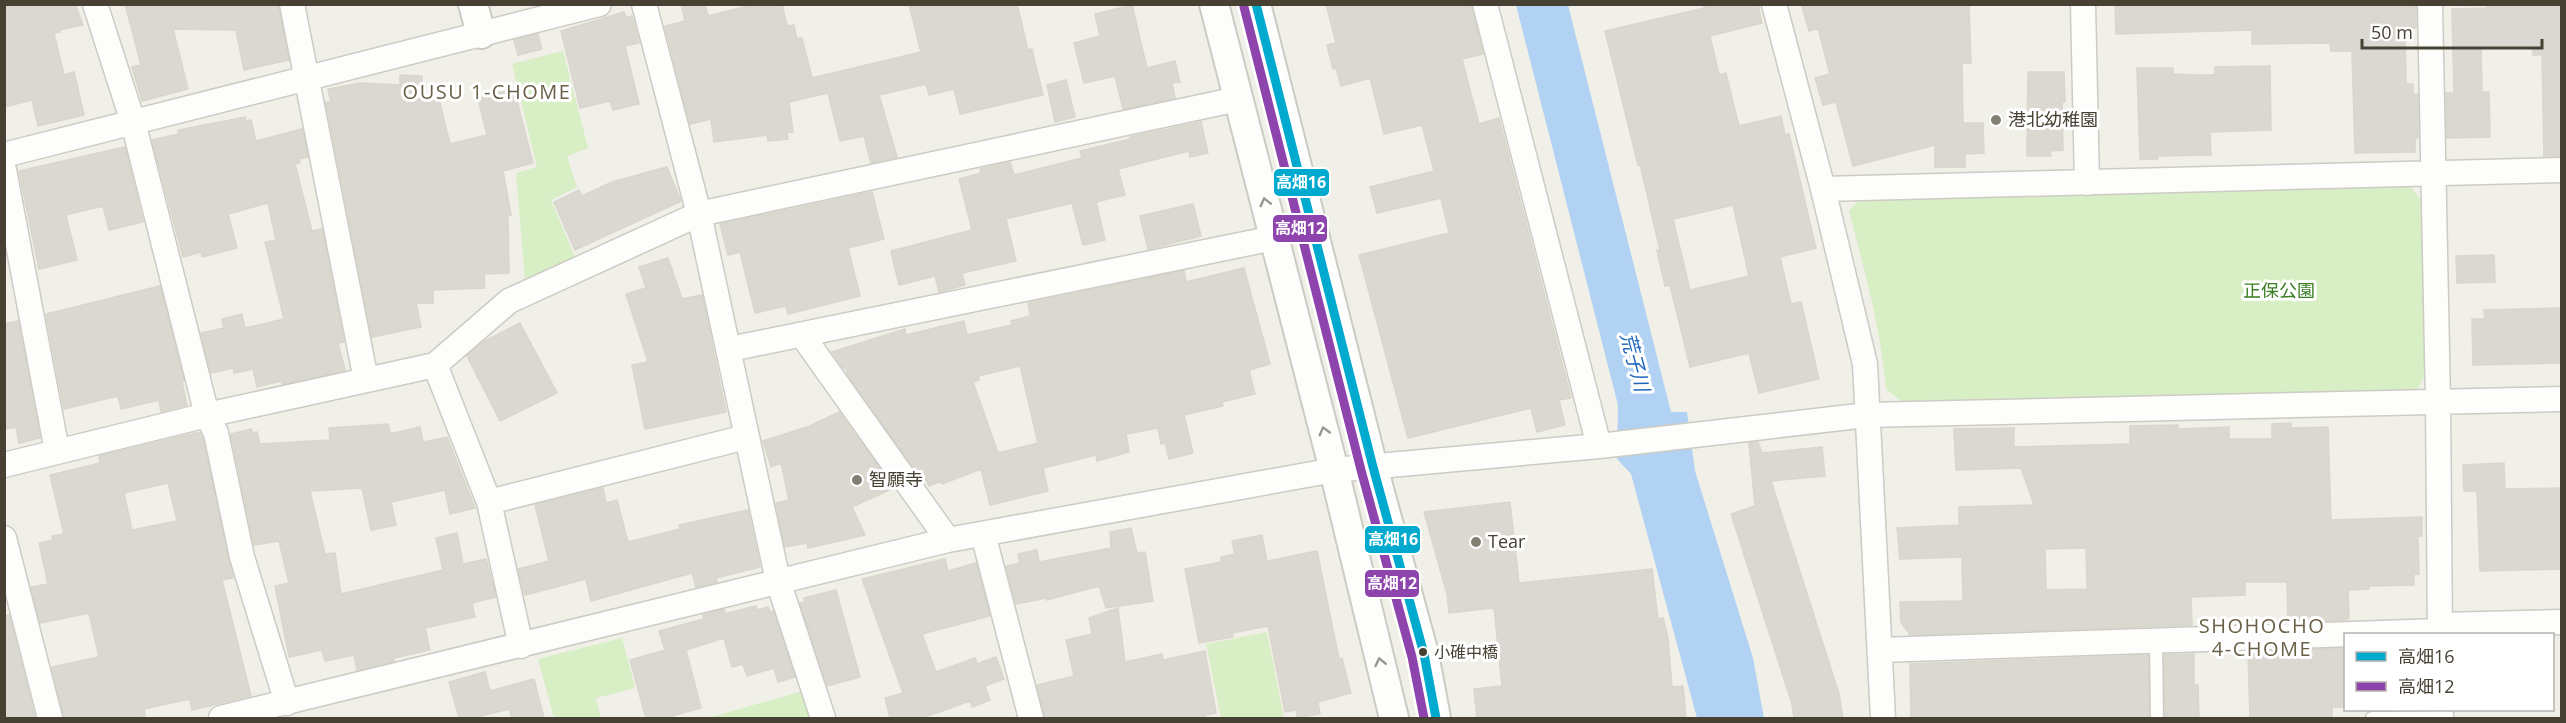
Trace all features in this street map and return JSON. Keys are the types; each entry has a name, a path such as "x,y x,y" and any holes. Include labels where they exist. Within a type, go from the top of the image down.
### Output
{"street":[{"path":"95,4 133,122 207,415 216,433 242,557 285,709"},
{"path":"292,4 366,380"},
{"path":"473,4 481,34"},
{"path":"4,155 599,4"},
{"path":"644,4 699,214 730,349 746,437 778,581 823,718"},
{"path":"1214,4 1334,470 1394,718"},
{"path":"1256,4 1373,467 1424,654 1436,718"},
{"path":"1485,4 1609,445"},
{"path":"1774,4 1823,189 1865,364 1883,718"},
{"path":"2083,4 2087,183"},
{"path":"2430,4 2440,630"},
{"path":"4,465 207,415 435,365 509,301 699,214 1238,99"},
{"path":"4,170 57,451"},
{"path":"1823,189 2562,170"},
{"path":"730,349 1274,238"},
{"path":"802,334 948,540"},
{"path":"435,365 489,502 520,646"},
{"path":"221,718 285,709 520,646 948,540 1334,470 1609,445 1867,415 2562,399"},
{"path":"489,502 746,437"},
{"path":"983,534 1031,718"},
{"path":"4,538 50,718"},
{"path":"2363,633 2562,622"},
{"path":"1880,650 2344,634"}],"lane":[{"path":"2156,641 2157,718"},
{"path":"2372,718 2441,715"}],"green space":[{"path":"563,51 588,148 567,156 577,187 551,200 575,257 525,281 516,173 537,167 512,64"},
{"name":"正保公園","path":"2409,185 2423,202 2426,373 2417,390 1901,401 1886,389 1876,322 1849,211 1861,198"},
{"path":"1267,632 1284,718 1221,718 1206,644"},
{"path":"622,638 635,688 596,698 601,718 554,718 538,659"},
{"path":"803,691 812,718 708,718"}],"water":[{"name":"荒子川","path":"1516,5 1568,5 1671,412 1687,412 1695,471 1753,658 1764,718 1697,718 1631,474 1617,459 1618,405"}],"building":[{"path":"4,4 75,4 83,25 54,33 64,75 74,72 84,115 38,126 32,100 4,107"},
{"path":"125,4 278,4 289,60 244,70 236,30 173,29 188,89 142,101 132,67 141,65"},
{"path":"681,4 705,4 708,16 755,4 782,4 787,26 794,25 797,39 802,38 812,78 921,52 909,4 1017,4 1028,50 1032,49 1043,95 960,114 954,89 929,95 926,84 879,95 897,157 871,163 864,136 840,141 828,93 789,102 793,132 787,133 788,139 768,141 767,135 714,142 711,119 690,124 665,26 685,21"},
{"path":"1326,4 1471,4 1483,54 1462,59 1479,124 1499,118 1571,398 1559,400 1565,425 1537,432 1531,408 1408,438 1359,255 1449,233 1441,198 1377,213 1370,187 1434,171 1422,125 1384,134 1370,78 1341,86 1336,68 1333,69 1327,45 1336,43"},
{"path":"1704,4 1758,4 1762,23 1710,36 1719,75 1726,73 1739,126 1781,116 1785,135 1789,134 1816,248 1780,257 1791,304 1801,302 1819,379 1759,393 1749,353 1690,367 1670,285 1665,286 1657,250 1660,250 1640,164 1638,165 1605,31 1704,8","holes":["1733,205 1749,276 1690,290 1673,219"]},
{"path":"1812,4 1969,5 1971,63 1962,63 1963,123 1983,123 1984,153 1965,154 1965,167 1935,167 1935,145 1853,166 1836,102 1823,105 1815,78 1830,74 1818,28 1809,31 1802,7"},
{"path":"2115,4 2416,4 2416,28 2405,28 2406,84 2413,84 2413,94 2418,94 2418,138 2415,138 2415,152 2355,153 2352,51 2331,51 2330,43 2252,44 2252,30 2116,34"},
{"path":"2487,4 2562,4 2562,156 2544,156 2542,55 2533,55 2533,46 2481,47 2482,92 2489,92 2490,137 2447,138 2446,93 2454,93 2452,9 2487,8"},
{"path":"1132,5 1147,68 1175,61 1180,82 1172,83 1175,98 1123,109 1115,76 1084,83 1074,43 1100,36 1095,14"},
{"path":"624,12 626,17 632,16 639,43 625,46 639,104 613,110 610,101 580,108 561,31"},
{"path":"538,34 542,49 518,55 514,40"},
{"path":"2270,66 2271,130 2210,132 2211,155 2157,156 2158,159 2140,159 2137,68 2173,68 2173,74 2215,75 2215,67"},
{"path":"2028,72 2064,72 2063,150 2050,151 2051,156 2027,156"},
{"path":"400,75 422,76 421,99 438,95 450,144 487,135 478,98 514,89 533,163 503,171 511,215 508,215 509,273 484,274 485,288 433,290 433,303 416,303 421,327 372,337 326,102 331,102 328,89 360,83 400,85"},
{"path":"1066,80 1075,117 1055,122 1047,85"},
{"path":"245,117 246,121 251,120 256,141 302,129 308,157 299,159 300,163 295,164 312,231 322,229 344,342 338,343 345,370 257,387 253,369 234,373 233,368 211,373 201,333 224,328 222,319 242,314 245,328 284,319 265,242 276,240 268,203 228,214 237,248 202,257 201,252 183,257 152,140 179,134 178,130"},
{"path":"1201,122 1208,153 1190,157 1189,151 1118,169 1125,195 1096,202 1105,240 1083,245 1072,203 1006,219 1016,261 962,273 965,285 939,292 935,276 899,285 891,251 972,230 959,179 981,173 980,169 1010,162 1014,175 1082,158 1080,151 1130,139 1130,137"},
{"path":"125,147 143,222 109,230 103,206 66,215 77,260 39,269 19,171"},
{"path":"667,167 681,201 575,250 554,202 579,190 582,196 612,182"},
{"path":"872,192 884,239 848,248 860,296 788,314 786,306 755,313 740,252 728,255 720,224"},
{"path":"1193,204 1201,236 1148,249 1140,216"},
{"path":"2494,255 2495,282 2457,283 2456,256"},
{"path":"668,258 682,299 702,295 726,412 645,429 632,365 648,362 626,294 646,288 639,267"},
{"path":"1244,268 1270,364 1249,370 1255,394 1222,402 1223,406 1184,415 1193,453 1169,459 1165,443 1161,444 1158,428 1126,434 1129,452 1097,461 1096,455 1043,468 1048,491 990,505 981,469 942,484 941,481 929,486 926,480 923,481 848,376 846,368 843,368 832,352 905,329 906,335 964,321 967,335 1012,325 1011,321 1030,316 1028,303 1184,271 1186,282","holes":["1020,366 1038,443 998,453 973,382 979,380 978,376"]},
{"path":"160,286 184,381 182,382 187,405 161,412 159,400 121,409 118,396 64,409 46,314"},
{"path":"2562,308 2562,363 2473,365 2472,319 2485,319 2484,310"},
{"path":"18,321 40,438 19,443 16,427 4,429 4,324"},
{"path":"520,323 557,393 500,421 467,356 485,341"},
{"path":"839,412 894,488 852,507 865,535 808,548 807,543 785,547 776,503 789,500 781,463 771,467 763,441 810,426"},
{"path":"2291,423 2291,428 2328,427 2331,520 2422,517 2422,536 2418,536 2419,574 2414,574 2414,585 2369,586 2369,589 2348,590 2349,618 2346,620 2288,622 2287,582 2245,582 2245,595 2191,597 2192,625 1910,635 1901,622 1900,602 1963,601 1962,557 1900,559 1897,528 1959,525 1959,507 2034,505 2021,468 1956,470 1954,429 2014,428 2014,447 2130,444 2130,426 2178,425 2178,429 2229,427 2229,439 2272,439 2272,424","holes":["2086,548 2087,589 2046,590 2045,549"]},
{"path":"388,424 390,434 420,427 423,442 447,437 475,508 450,514 445,490 391,502 396,525 371,530 362,488 310,491 325,554 335,553 341,594 443,570 436,538 457,533 463,564 486,559 496,597 472,603 475,617 425,628 430,650 394,658 394,661 357,670 354,655 325,661 322,650 289,657 275,586 289,583 279,541 254,545 231,434 252,429 252,433 257,432 260,444 330,440 329,428"},
{"path":"200,433 233,578 222,580 251,696 192,710 190,699 144,709 145,716 135,718 64,718 52,667 99,657 89,613 40,623 31,587 48,584 39,543 53,540 52,536 64,534 50,475 100,463 99,456","holes":["168,483 177,521 132,530 124,493"]},
{"path":"1758,442 1762,453 1822,447 1825,476 1771,481 1839,694 1843,718 1794,718 1792,704 1731,514 1755,506 1749,443"},
{"path":"2504,463 2505,489 2562,488 2562,569 2480,571 2477,491 2464,491 2463,465"},
{"path":"603,488 606,503 617,500 628,542 680,529 679,525 748,510 760,567 716,578 717,582 696,587 692,573 591,601 586,579 525,595 518,569 549,561 535,505"},
{"path":"1510,502 1519,583 1652,569 1658,619 1663,618 1668,638 1672,687 1683,686 1686,716 1666,718 1477,718 1474,689 1502,686 1494,608 1449,613 1447,594 1424,512"},
{"path":"1131,528 1137,553 1145,552 1153,601 1106,608 1099,586 1047,600 1047,598 1016,604 1006,566 1020,563 1018,554 1037,550 1039,562 1111,548 1110,532"},
{"path":"1262,535 1267,561 1317,551 1339,659 1342,658 1351,693 1318,702 1320,714 1297,718 1296,710 1285,712 1268,626 1232,633 1233,637 1199,643 1185,569 1221,562 1221,557 1235,554 1232,541"},
{"path":"945,559 948,571 976,563 990,616 922,634 936,672 975,658 977,664 996,657 1004,679 985,686 990,700 972,707 970,701 922,718 890,718 885,698 903,693 862,579"},
{"path":"836,590 860,677 827,686 800,603 805,602 804,598"},
{"path":"756,606 757,610 768,607 770,612 773,611 795,677 778,682 774,668 747,676 743,664 732,667 724,638 686,650 701,708 672,716 673,718 646,718 630,660 665,650 659,631 704,619 703,615 724,609 725,614"},
{"path":"1118,608 1125,662 1162,654 1163,660 1205,651 1216,713 1206,715 1206,718 1045,718 1037,685 1074,676 1066,640 1092,634 1089,618"},
{"path":"9,615 35,718 4,718 4,616"},
{"path":"2344,648 2344,707 2332,707 2332,718 2250,718 2248,652"},
{"path":"2194,654 2194,685 2198,685 2199,718 2165,718 2164,655"},
{"path":"2148,655 2149,718 1911,718 1910,664"},
{"path":"485,672 490,691 534,679 544,718 512,718 509,709 473,718 459,718 449,682"}],"transit line":[{"name":"高畑16","path":"1256,4 1373,467 1424,654 1436,718"},
{"name":"高畑12","path":"1244,7 1361,470 1412,657 1424,718"}],"place":[{"name":"港北幼稚園","path":"1996,120"},
{"name":"智願寺","path":"857,480"},
{"name":"Tear","path":"1476,542"},
{"name":"小碓中橋","path":"1423,652"}],"district":[{"name":"OUSU 1-CHOME","path":"487,92"},
{"name":"SHOHOCHO 4-CHOME","path":"2262,638"}]}
